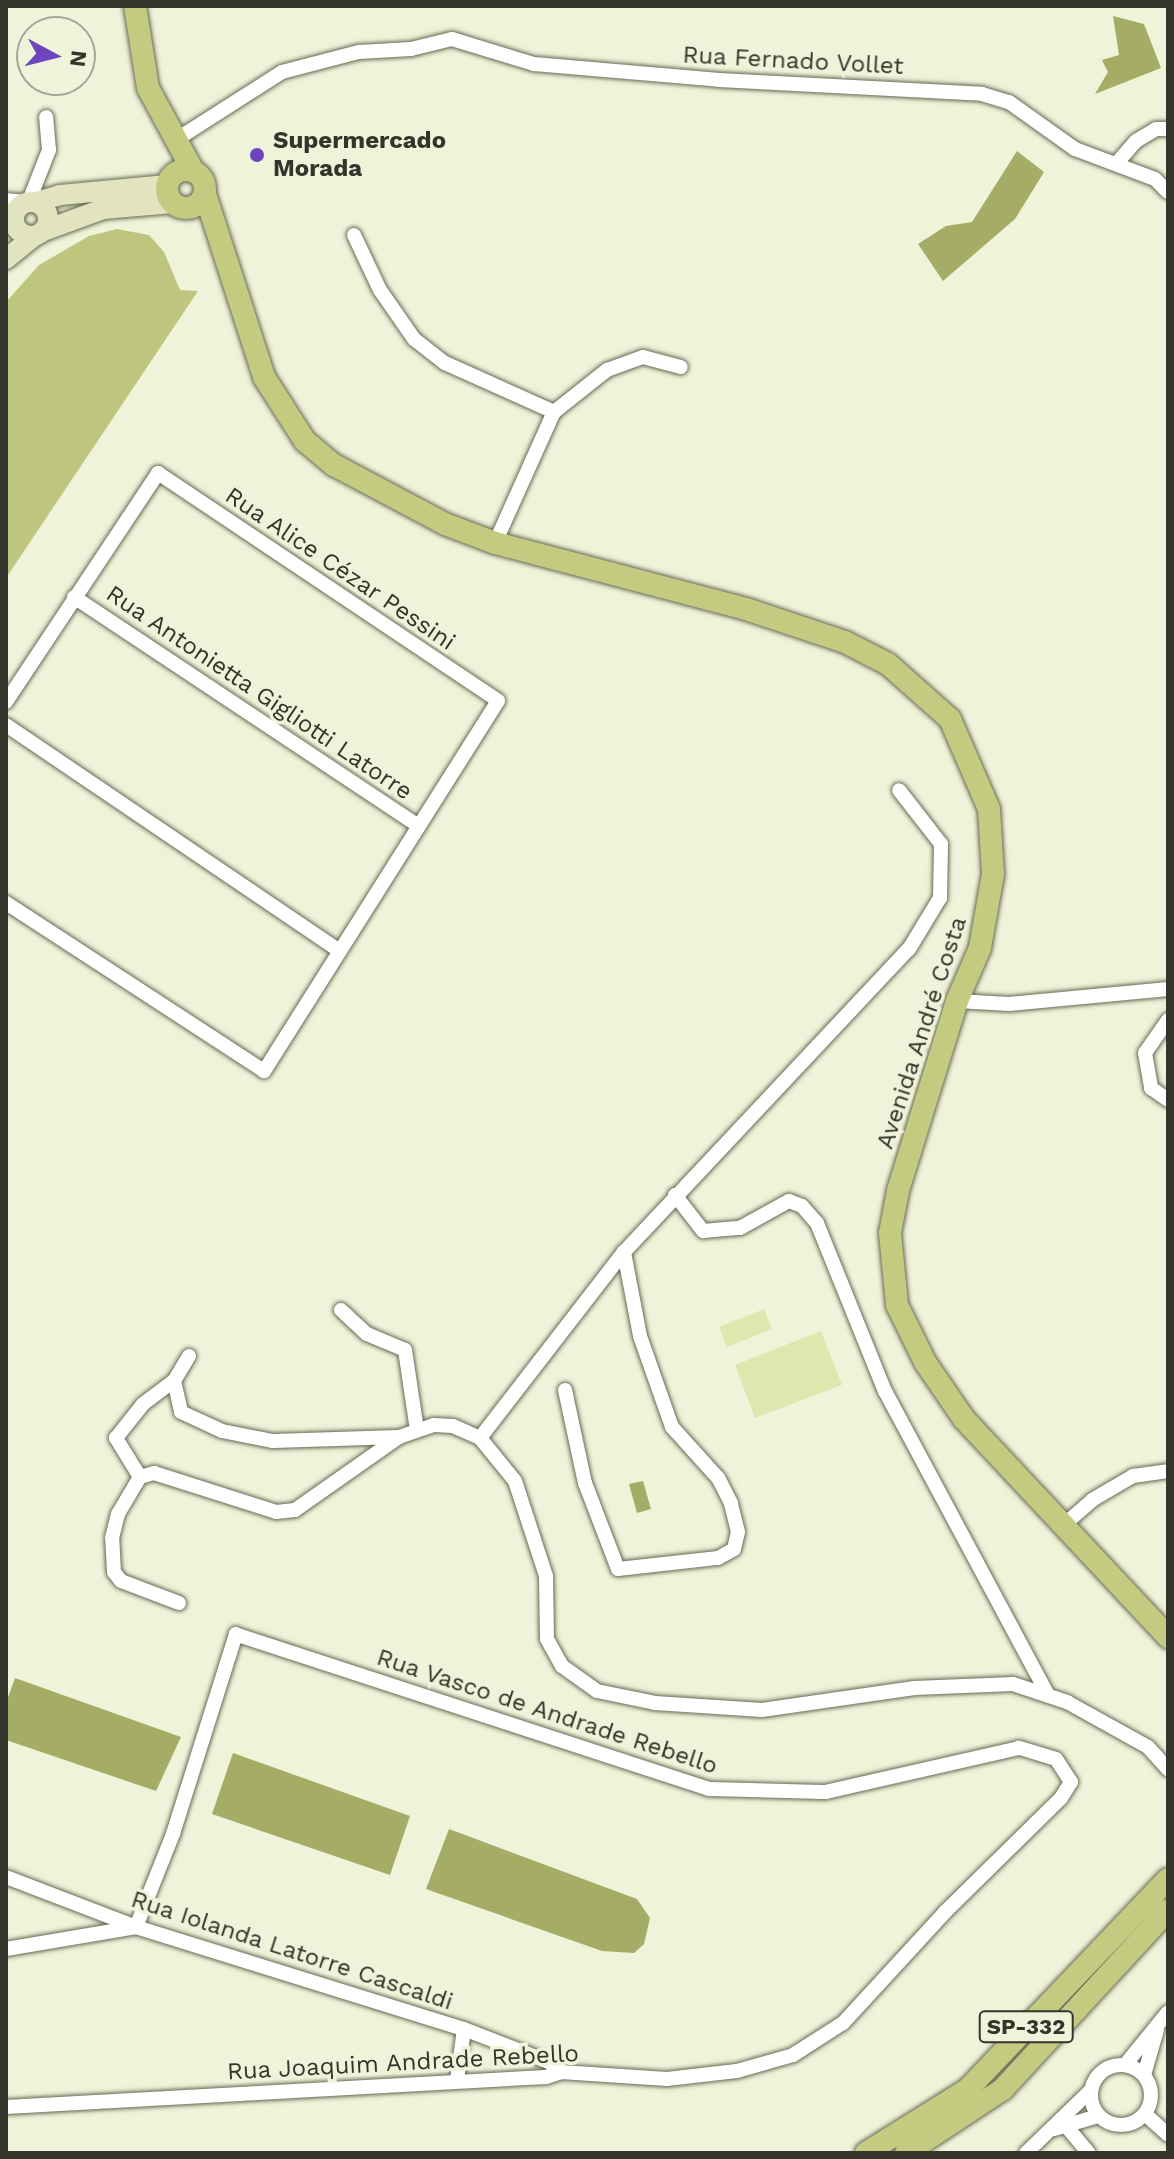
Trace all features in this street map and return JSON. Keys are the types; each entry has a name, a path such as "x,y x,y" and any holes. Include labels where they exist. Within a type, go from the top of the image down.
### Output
{"main road":[{"path":"135,6 148,88 175,143 177,188 218,230"},
{"path":"21,217 103,209 177,188"},
{"path":"6,259 21,217 60,195 177,188"},
{"name":"Avenida André Costa","path":"177,188 197,205 205,194 264,377 305,441 334,465 385,493 495,543 832,637 888,664 950,719 981,781 993,840 989,911 957,1001 890,1233 897,1305 944,1393 1168,1637"},
{"name":"SP-332","path":"866,2153 967,2090 1168,1879"},
{"name":"SP-332","path":"906,2153 1003,2089 1168,1910"}],"street":[{"name":"Rua Fernado Vollet","path":"175,143 282,72 359,52 411,49 452,39 534,64 982,94 1009,102 1075,149 1155,179 1168,192"},
{"path":"21,217 49,150 46,117"},
{"path":"1116,164 1136,141 1156,129 1168,129"},
{"path":"354,235 380,290 414,339 445,363 554,412"},
{"path":"495,543 554,412 607,370 643,357 681,367"},
{"name":"Rua Alice Cézar Pessini","path":"74,597 158,473 498,701 419,826"},
{"path":"6,702 74,597"},
{"name":"Rua Antonietta Gigliotti Latorre","path":"74,597 419,826"},
{"path":"6,725 340,951"},
{"path":"480,1438 624,1252 909,949 940,898 941,844 899,790"},
{"path":"6,903 264,1071 419,826"},
{"path":"957,1001 1009,1004 1168,989"},
{"path":"1168,1020 1145,1053 1151,1088 1168,1100"},
{"path":"675,1195 703,1231 740,1228 789,1201 802,1206 817,1223 885,1391 1048,1695"},
{"path":"565,1390 585,1483 618,1569 718,1558 734,1549 738,1532 731,1503 718,1478 672,1427 640,1336 624,1252"},
{"path":"341,1310 367,1334 405,1350 417,1430"},
{"path":"140,1477 116,1438 143,1404 174,1381 189,1356"},
{"path":"174,1381 184,1416 222,1431 273,1441 399,1437"},
{"path":"179,1603 121,1581 114,1572 112,1538 118,1514 140,1477 154,1473 276,1512 295,1510 399,1437 417,1430 453,1426 480,1438 519,1494 546,1576 547,1639 562,1666 597,1691 655,1703 762,1710 914,1688 1013,1684 1048,1695 1148,1747 1168,1769"},
{"path":"1066,1523 1092,1500 1133,1476 1168,1471"},
{"name":"Rua Vasco de Andrade Rebello","path":"136,1927 178,1820 236,1634 709,1789 825,1792 1019,1748 1056,1759 1071,1782"},
{"name":"Rua Joaquim Andrade Rebello","path":"6,2107 561,2072 667,2079 737,2071 793,2055 843,2023 945,1912 1061,1798 1071,1782"},
{"name":"Rua Iolanda Latorre Cascaldi","path":"6,1877 136,1927 464,2029 549,2062 561,2072"},
{"path":"6,1949 136,1927"},
{"path":"1026,2153 1060,2128 1091,2090 1101,2072 1125,2065 1164,2016"},
{"path":"1060,2128 1098,2116 1122,2126 1145,2114 1151,2094 1144,2075 1164,2016"},
{"path":"457,2080 464,2029"},
{"path":"1125,2065 1144,2075"},
{"path":"1091,2090 1098,2116"},
{"path":"1145,2114 1168,2135"},
{"path":"1060,2128 1089,2153"}],"shaded area":[{"path":"1113,16 1144,24 1161,68 1095,94 1108,72 1102,60 1119,55"},
{"path":"1017,151 1044,172 1015,219 943,281 918,244 946,226 972,222"},
{"path":"117,229 149,235 164,252 180,290 198,291 6,578 6,302 39,265 89,236"},
{"path":"764,1309 772,1329 727,1347 719,1327"},
{"path":"821,1331 842,1385 755,1418 735,1365"},
{"path":"643,1481 651,1509 637,1513 629,1484"},
{"path":"15,1678 181,1737 156,1791 6,1740 6,1703"},
{"path":"233,1753 410,1816 390,1875 212,1814"},
{"path":"449,1829 637,1899 650,1918 644,1944 634,1953 602,1951 426,1889"}],"place":[{"name":"Supermercado Morada","path":"257,155"}]}
